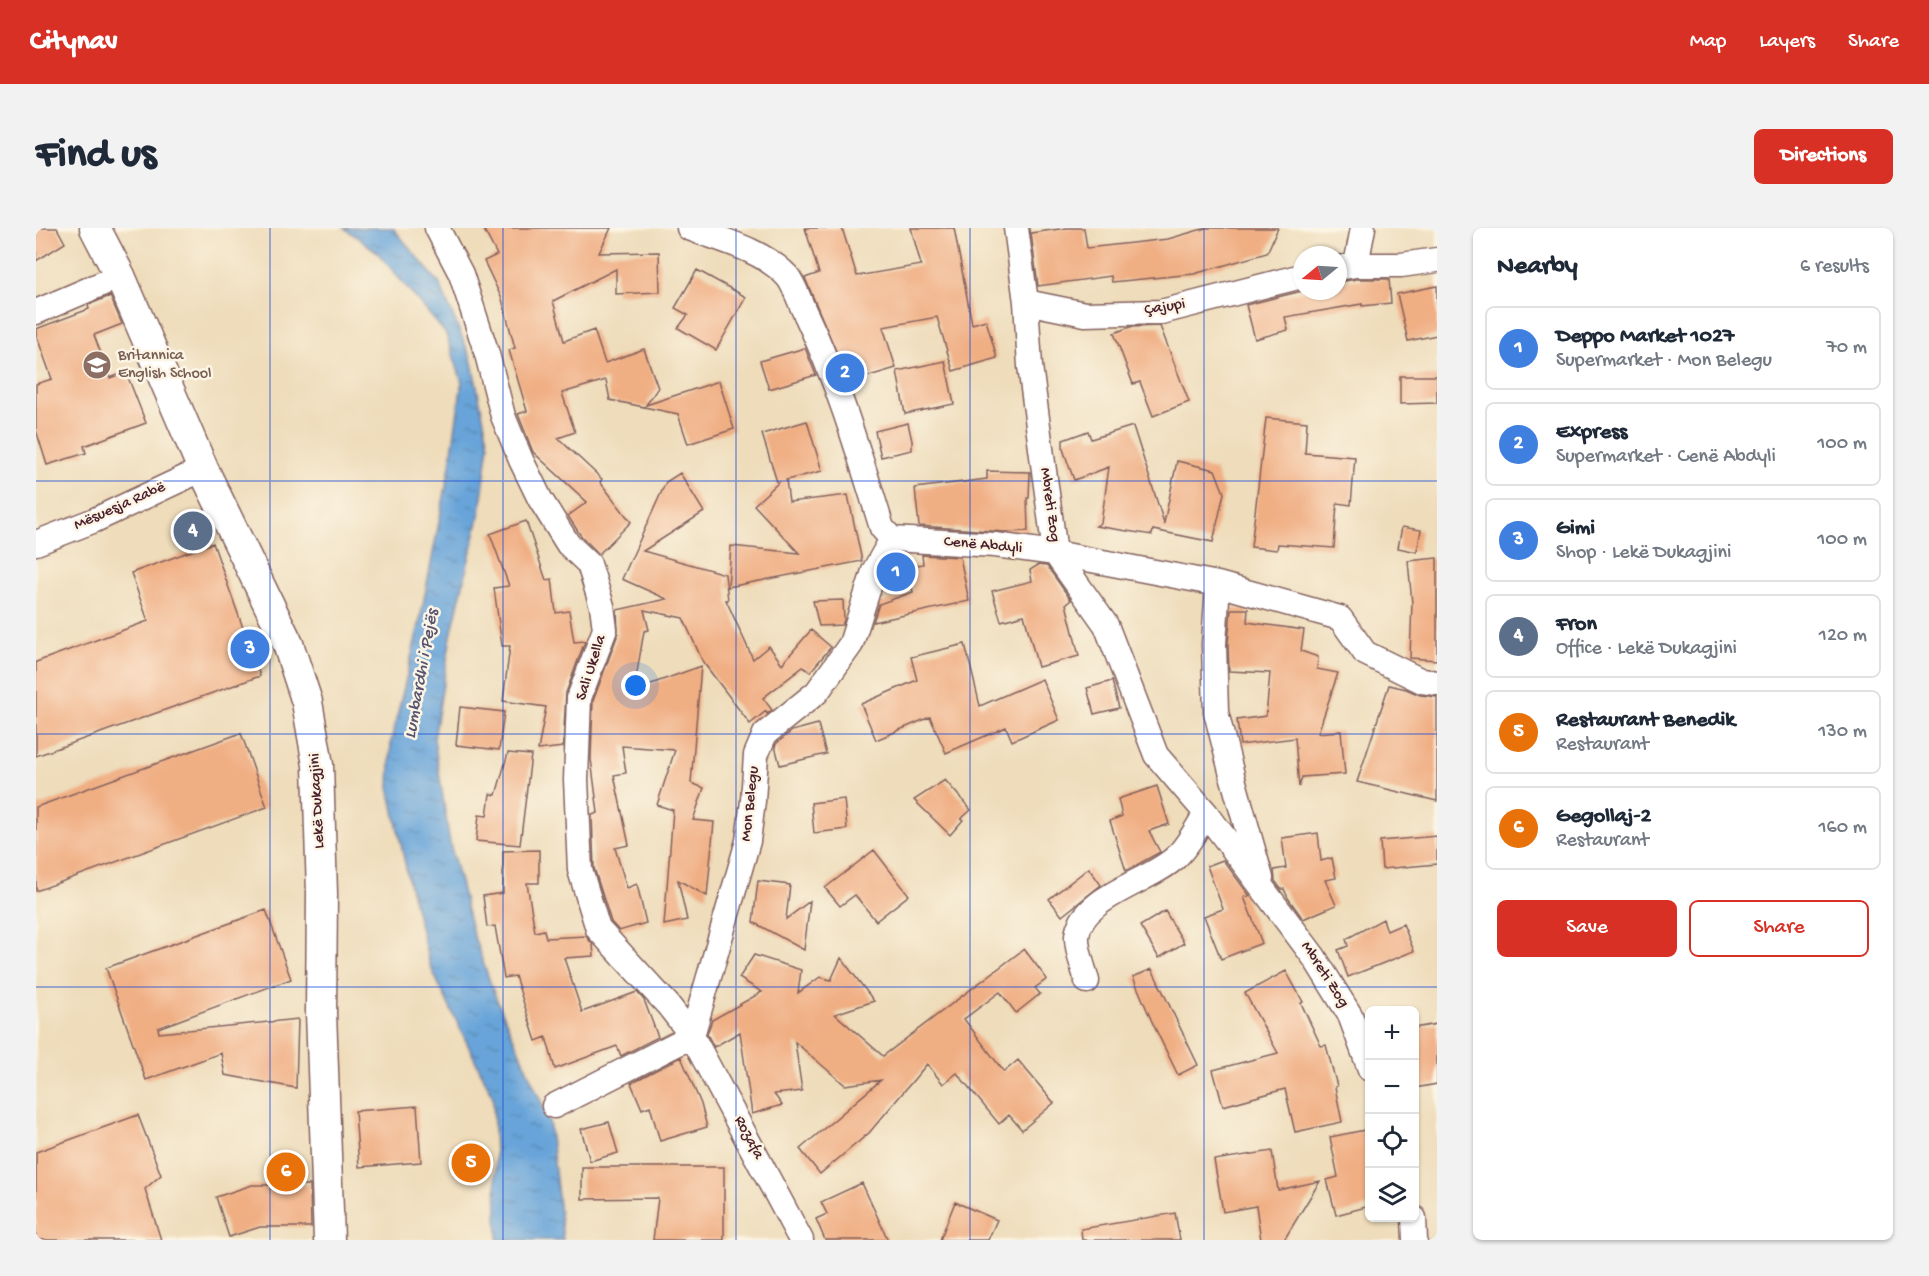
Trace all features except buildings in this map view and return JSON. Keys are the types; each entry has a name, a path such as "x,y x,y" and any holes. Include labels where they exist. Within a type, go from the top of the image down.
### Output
{"street":[{"name":"Lekë Dukagjini","path":"95,228 120,276 203,469 288,644 306,702 318,765 322,894 321,1012 329,1240"},
{"name":"Sali Ukella","path":"437,228 460,274 487,354 503,416 521,460 540,499 568,543 589,564 602,606 605,629 579,698 576,780 580,870 598,929 668,1005 692,1036"},
{"path":"689,228 747,250 767,260 788,277 816,338 847,416 882,528 892,539"},
{"name":"Mbreti Zog","path":"1016,228 1026,302 1030,366 1055,553 1106,626 1156,755 1206,813 1314,957 1350,1015 1367,1060"},
{"path":"1363,228 1347,266 1401,265 1437,260"},
{"path":"36,312 120,276"},
{"name":"Çajupi","path":"1026,302 1085,314 1161,312 1293,278"},
{"name":"Mësuesja Rabë","path":"36,543 95,520 203,469"},
{"name":"Mon Belegu","path":"692,1036 748,841 756,754 765,734 817,692 851,644 874,571 892,539"},
{"name":"Cenë Abdyli","path":"892,539 995,545 1055,553 1218,584 1340,618 1365,653 1422,681 1437,682"},
{"name":"Mbreti Zog","path":"1218,584 1214,644 1216,712 1264,889"},
{"path":"1087,981 1077,936 1085,915 1096,905 1158,871 1176,858 1191,839 1206,813"},
{"path":"554,1106 692,1036"},
{"name":"Rozafa","path":"692,1036 801,1240"},
{"path":"1414,1222 1415,1240"}],"water":[{"name":"Lumbardhi i Pejës","path":"344,228 393,228 439,283 471,358 489,445 480,512 451,636 434,739 450,843 473,934 494,993 549,1120 563,1240 498,1240 493,1097 430,966 410,887 389,787 391,741 419,625 450,466 462,382 446,334 376,251"}],"place":[{"name":"Britannica English School","path":"97,365"},
{"name":"Express","path":"845,373"},
{"name":"Fron","path":"193,531"},
{"name":"Deppo Market 1027","path":"896,572"},
{"name":"Gimi","path":"250,649"},
{"name":"Restaurant Benedik","path":"471,1163"},
{"name":"Gegollaj-2","path":"286,1172"}]}
